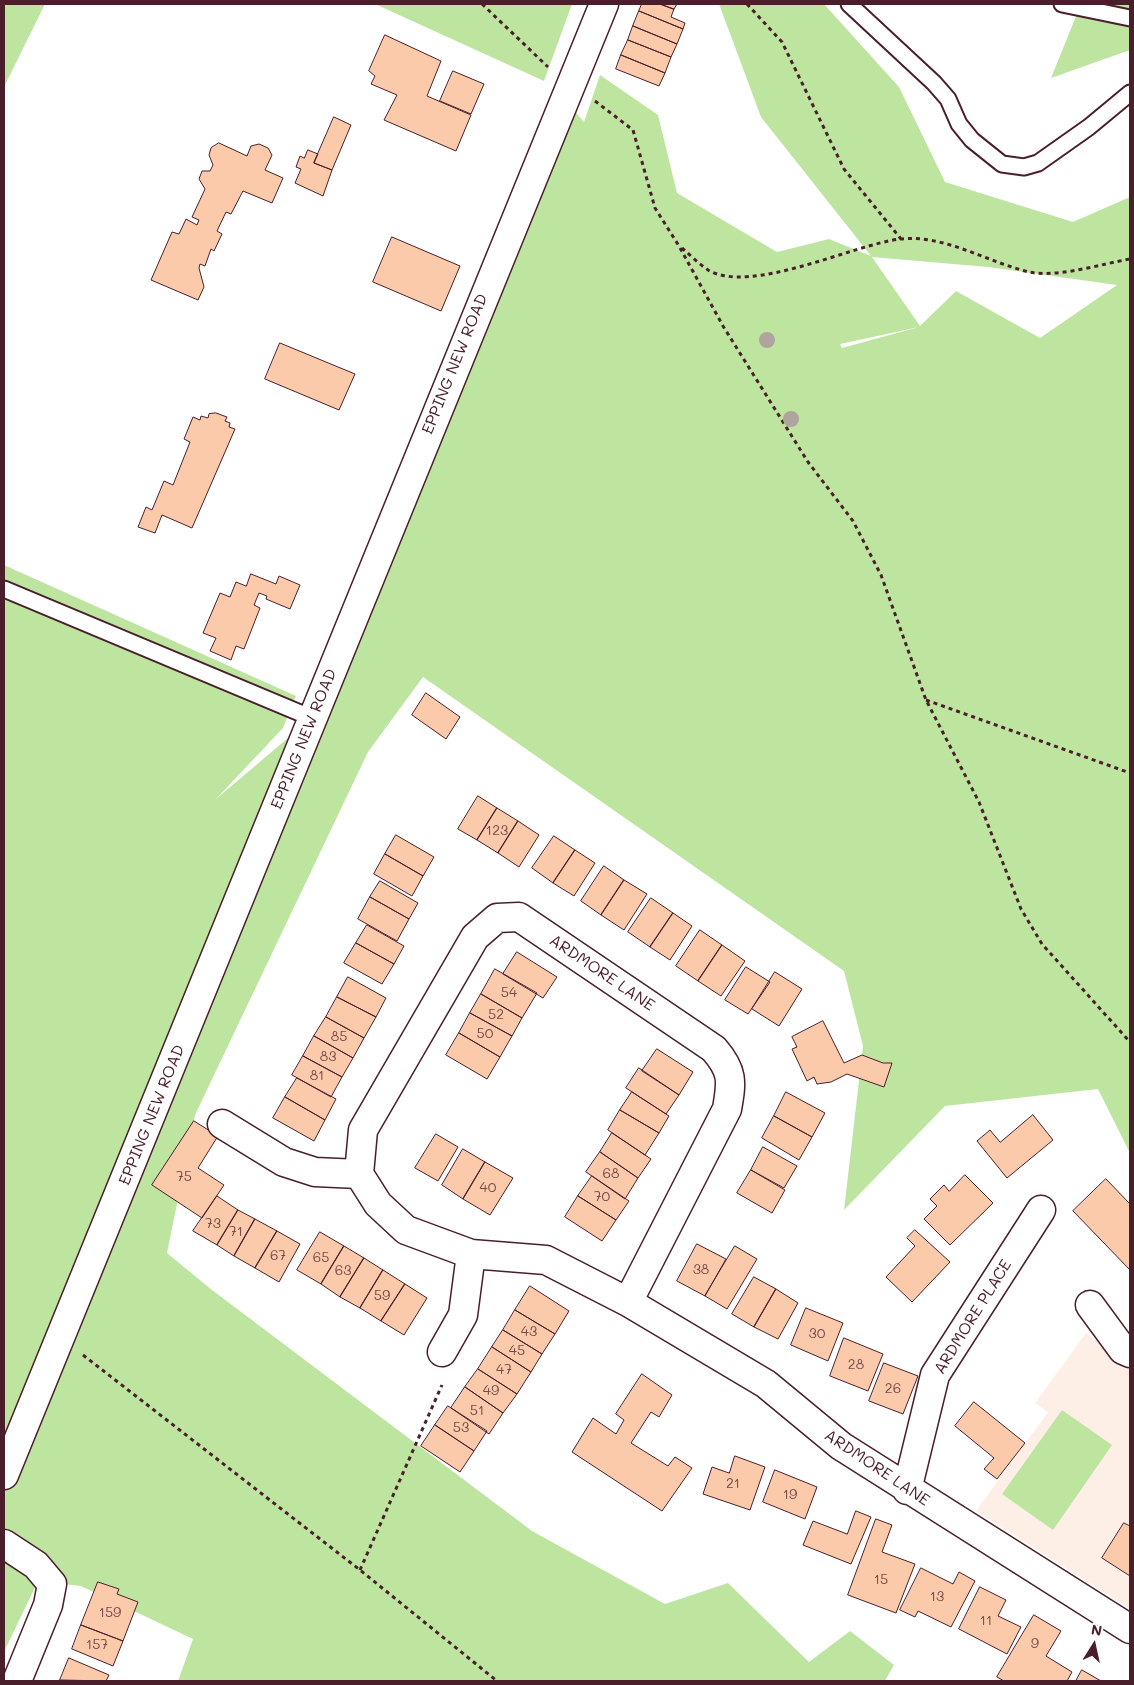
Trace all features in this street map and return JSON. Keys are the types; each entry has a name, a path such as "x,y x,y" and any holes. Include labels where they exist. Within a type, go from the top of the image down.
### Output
{"street":[{"name":"EPPING NEW ROAD","path":"4,1475 604,4"},
{"name":"ARDMORE LANE","path":"628,1302 727,1109 732,1082 726,1063 714,1048 519,917 497,918 475,938 363,1130 359,1174 378,1204 406,1230 472,1254 546,1260 628,1302 766,1384 841,1446 907,1490 1130,1629"},
{"path":"222,1124 284,1162 315,1172 359,1174"},
{"name":"ARDMORE PLACE","path":"907,1490 935,1374 1041,1210"},
{"path":"442,1352 463,1315 472,1254"},
{"path":"1090,1305 1123,1350 1130,1353"},
{"path":"4,1544 36,1565 52,1584 48,1605 17,1681"}],"lane":[{"path":"849,4 934,83 948,99 959,124 972,140 1002,164 1024,168 1038,163 1089,128 1130,93"},
{"path":"1062,4 1130,18"},
{"path":"4,589 312,718"}],"path":[{"path":"482,4 526,43 552,71"},
{"path":"747,4 782,42 844,169 901,239"},
{"path":"589,94 600,107 633,130 655,208 679,246 724,326 808,462 852,521 880,575 926,700 979,802 1021,909 1042,944 1130,1042"},
{"path":"679,246 709,270 732,277 764,274 901,239 937,242 1030,272 1063,272 1130,258"},
{"path":"926,700 1130,773"},
{"path":"61,1338 360,1570 497,1681"},
{"path":"360,1570 442,1384"}],"shaded area":[{"path":"1086,1333 1130,1362 1130,1609 976,1511 1048,1412 1035,1403"}],"green space":[{"path":"4,4 45,4 4,87"},
{"path":"375,4 572,4 544,81"},
{"path":"719,4 824,4 899,87 945,182 1073,222 1130,197 1130,1153 1098,1089 945,1106 844,1210 863,1046 844,971 423,677 368,752 195,1115 167,1253 212,1290 532,1531 665,1604 728,1583 809,1662 850,1631 894,1665 885,1681 178,1681 193,1639 81,1586 38,1581 4,1652 4,565 296,696 283,728 216,799 321,710 563,97 584,122 600,75 658,115 677,193 777,252 829,239 871,256 761,117","holes":["872,257 988,267 1117,285 1040,338 956,291 920,326","919,327 842,348 840,344"]},
{"path":"1081,4 1130,4 1130,50 1051,78"},
{"path":"1062,1410 1112,1445 1053,1530 1002,1494"}],"building":[{"path":"642,4 660,4 674,9 671,17 685,23 683,29 639,11"},
{"path":"660,4 677,4 674,9"},
{"path":"639,11 683,29 677,44 633,26"},
{"path":"633,26 677,44 671,57 628,40"},
{"path":"385,35 441,61 427,96 471,115 456,151 384,120 397,95 371,84 375,76 369,71"},
{"path":"628,40 671,57 665,73 621,55"},
{"path":"621,55 665,73 659,86 616,69"},
{"path":"453,71 484,84 471,114 440,101"},
{"path":"334,117 351,125 332,170 314,163"},
{"path":"219,143 247,156 251,146 259,144 268,148 272,155 265,170 283,178 272,203 243,191 231,214 226,212 217,231 222,234 214,251 211,249 205,266 200,264 199,268 204,287 198,300 151,280 172,232 179,234 186,219 197,225 199,220 192,217 205,189 199,179 202,171 210,171 213,165 209,155 211,148"},
{"path":"308,150 318,154 314,163 332,170 323,196 295,183 301,169 296,167 300,156 304,158"},
{"path":"392,237 460,266 441,311 373,282"},
{"path":"280,343 355,374 339,410 265,379"},
{"path":"216,413 227,417 225,421 230,423 229,427 235,429 192,528 162,515 155,533 138,527 146,507 152,510 164,481 173,485 190,442 184,439 193,417 200,420 201,416 208,418 209,414"},
{"path":"251,574 276,584 279,576 300,585 290,609 266,599 267,596 259,593 254,605 260,608 244,649 236,646 231,660 210,651 216,638 203,633 220,593 230,597 236,582 246,586"},
{"path":"426,693 460,717 446,739 412,715"},
{"path":"478,796 497,808 477,840 458,829"},
{"path":"497,808 518,821 498,853 477,840"},
{"path":"518,821 539,835 519,867 498,853"},
{"path":"396,835 434,857 423,876 385,854"},
{"path":"554,836 575,850 553,883 532,868"},
{"path":"575,850 595,863 574,896 553,883"},
{"path":"385,854 423,876 412,896 374,874"},
{"path":"604,866 624,880 601,915 581,901"},
{"path":"624,880 647,894 624,930 601,915"},
{"path":"380,881 418,903 409,919 370,897"},
{"path":"370,897 409,919 397,941 358,919"},
{"path":"651,898 673,913 650,947 628,932"},
{"path":"673,913 692,926 670,960 650,947"},
{"path":"367,925 404,946 394,964 356,943"},
{"path":"700,930 722,945 698,981 676,966"},
{"path":"356,943 394,964 382,984 344,963"},
{"path":"722,945 745,961 721,996 698,981"},
{"path":"517,952 557,977 543,998 503,974"},
{"path":"746,967 770,982 748,1014 725,1000"},
{"path":"495,969 537,993 522,1018 481,994"},
{"path":"775,972 802,989 779,1026 752,1009"},
{"path":"348,977 386,998 376,1017 337,997"},
{"path":"481,994 522,1018 512,1036 470,1013"},
{"path":"337,997 376,1017 364,1038 326,1017"},
{"path":"470,1013 512,1036 500,1057 459,1033"},
{"path":"326,1017 364,1038 353,1058 314,1036"},
{"path":"823,1021 844,1063 862,1055 883,1063 892,1063 884,1087 847,1074 831,1082 817,1084 814,1077 807,1081 792,1049 797,1047 792,1037"},
{"path":"459,1033 500,1057 487,1079 446,1055"},
{"path":"314,1036 353,1058 342,1077 303,1056"},
{"path":"657,1049 693,1072 679,1095 642,1071"},
{"path":"303,1056 342,1077 331,1097 292,1075"},
{"path":"639,1068 679,1095 666,1114 626,1088"},
{"path":"297,1078 336,1099 325,1120 285,1097"},
{"path":"632,1092 669,1116 659,1133 620,1110"},
{"path":"786,1092 825,1113 812,1137 774,1116"},
{"path":"285,1097 325,1120 314,1141 273,1118"},
{"path":"620,1110 659,1133 645,1155 608,1130"},
{"path":"1033,1115 1053,1140 1007,1178 977,1141 990,1130 1000,1142"},
{"path":"774,1116 812,1137 799,1160 762,1138"},
{"path":"194,1121 218,1136 198,1168 224,1185 202,1218 152,1185"},
{"path":"612,1133 651,1159 638,1178 600,1152"},
{"path":"436,1134 458,1147 438,1181 415,1168"},
{"path":"763,1147 797,1166 784,1188 751,1170"},
{"path":"463,1149 485,1162 463,1199 442,1185"},
{"path":"600,1152 638,1178 625,1199 586,1172"},
{"path":"485,1162 513,1178 490,1215 463,1199"},
{"path":"751,1170 785,1190 772,1213 737,1193"},
{"path":"965,1175 993,1203 950,1245 924,1219 937,1206 930,1199 944,1185 949,1191"},
{"path":"592,1176 629,1201 616,1220 578,1196"},
{"path":"1106,1179 1130,1204 1130,1270 1073,1211"},
{"path":"217,1196 238,1210 217,1245 193,1231"},
{"path":"578,1196 616,1220 602,1241 565,1217"},
{"path":"238,1210 255,1219 234,1256 217,1245"},
{"path":"255,1219 277,1231 255,1268 234,1256"},
{"path":"915,1230 950,1262 912,1302 886,1277 915,1246 907,1238"},
{"path":"277,1231 300,1244 279,1282 255,1268"},
{"path":"320,1232 344,1246 321,1284 297,1270"},
{"path":"697,1244 726,1259 705,1296 677,1281"},
{"path":"344,1246 364,1258 340,1297 321,1284"},
{"path":"735,1246 757,1259 727,1309 705,1296"},
{"path":"364,1258 383,1270 360,1308 340,1297"},
{"path":"383,1270 405,1284 381,1321 360,1308"},
{"path":"754,1277 776,1289 754,1327 732,1314"},
{"path":"405,1284 427,1298 404,1335 381,1321"},
{"path":"530,1286 569,1311 555,1334 515,1310"},
{"path":"776,1289 798,1303 778,1339 754,1327"},
{"path":"806,1308 843,1323 828,1361 791,1345"},
{"path":"515,1310 555,1334 542,1354 503,1330"},
{"path":"503,1330 542,1354 531,1372 492,1347"},
{"path":"844,1338 883,1354 868,1391 830,1376"},
{"path":"492,1347 531,1372 517,1394 478,1369"},
{"path":"884,1363 918,1376 903,1414 869,1401"},
{"path":"478,1369 517,1394 503,1413 465,1387"},
{"path":"642,1374 672,1395 659,1417 651,1412 631,1443 668,1466 675,1457 692,1468 662,1511 572,1452 593,1418 616,1434 624,1420 616,1414"},
{"path":"465,1387 503,1413 489,1434 451,1408"},
{"path":"974,1402 1025,1443 997,1479 984,1469 994,1458 955,1426"},
{"path":"448,1406 487,1431 474,1451 435,1425"},
{"path":"435,1425 474,1451 460,1472 421,1446"},
{"path":"735,1456 765,1467 750,1510 703,1494 712,1467 729,1473"},
{"path":"775,1470 817,1487 805,1519 763,1502"},
{"path":"856,1511 871,1517 851,1564 803,1545 813,1521 847,1534"},
{"path":"876,1519 892,1525 882,1552 915,1564 896,1613 848,1595"},
{"path":"1124,1523 1130,1526 1130,1576 1102,1558"},
{"path":"921,1568 953,1584 959,1572 975,1581 951,1627 918,1611 915,1617 900,1610"},
{"path":"98,1582 119,1589 117,1594 138,1602 123,1641 81,1625"},
{"path":"980,1587 1006,1600 998,1616 1021,1627 1007,1654 959,1629"},
{"path":"1034,1615 1061,1631 1046,1656 1072,1672 1067,1681 1004,1681 997,1677"},
{"path":"81,1625 123,1641 113,1666 72,1649"},
{"path":"69,1658 109,1675 106,1681 60,1680"},
{"path":"1082,1670 1101,1681 1076,1681"}]}
